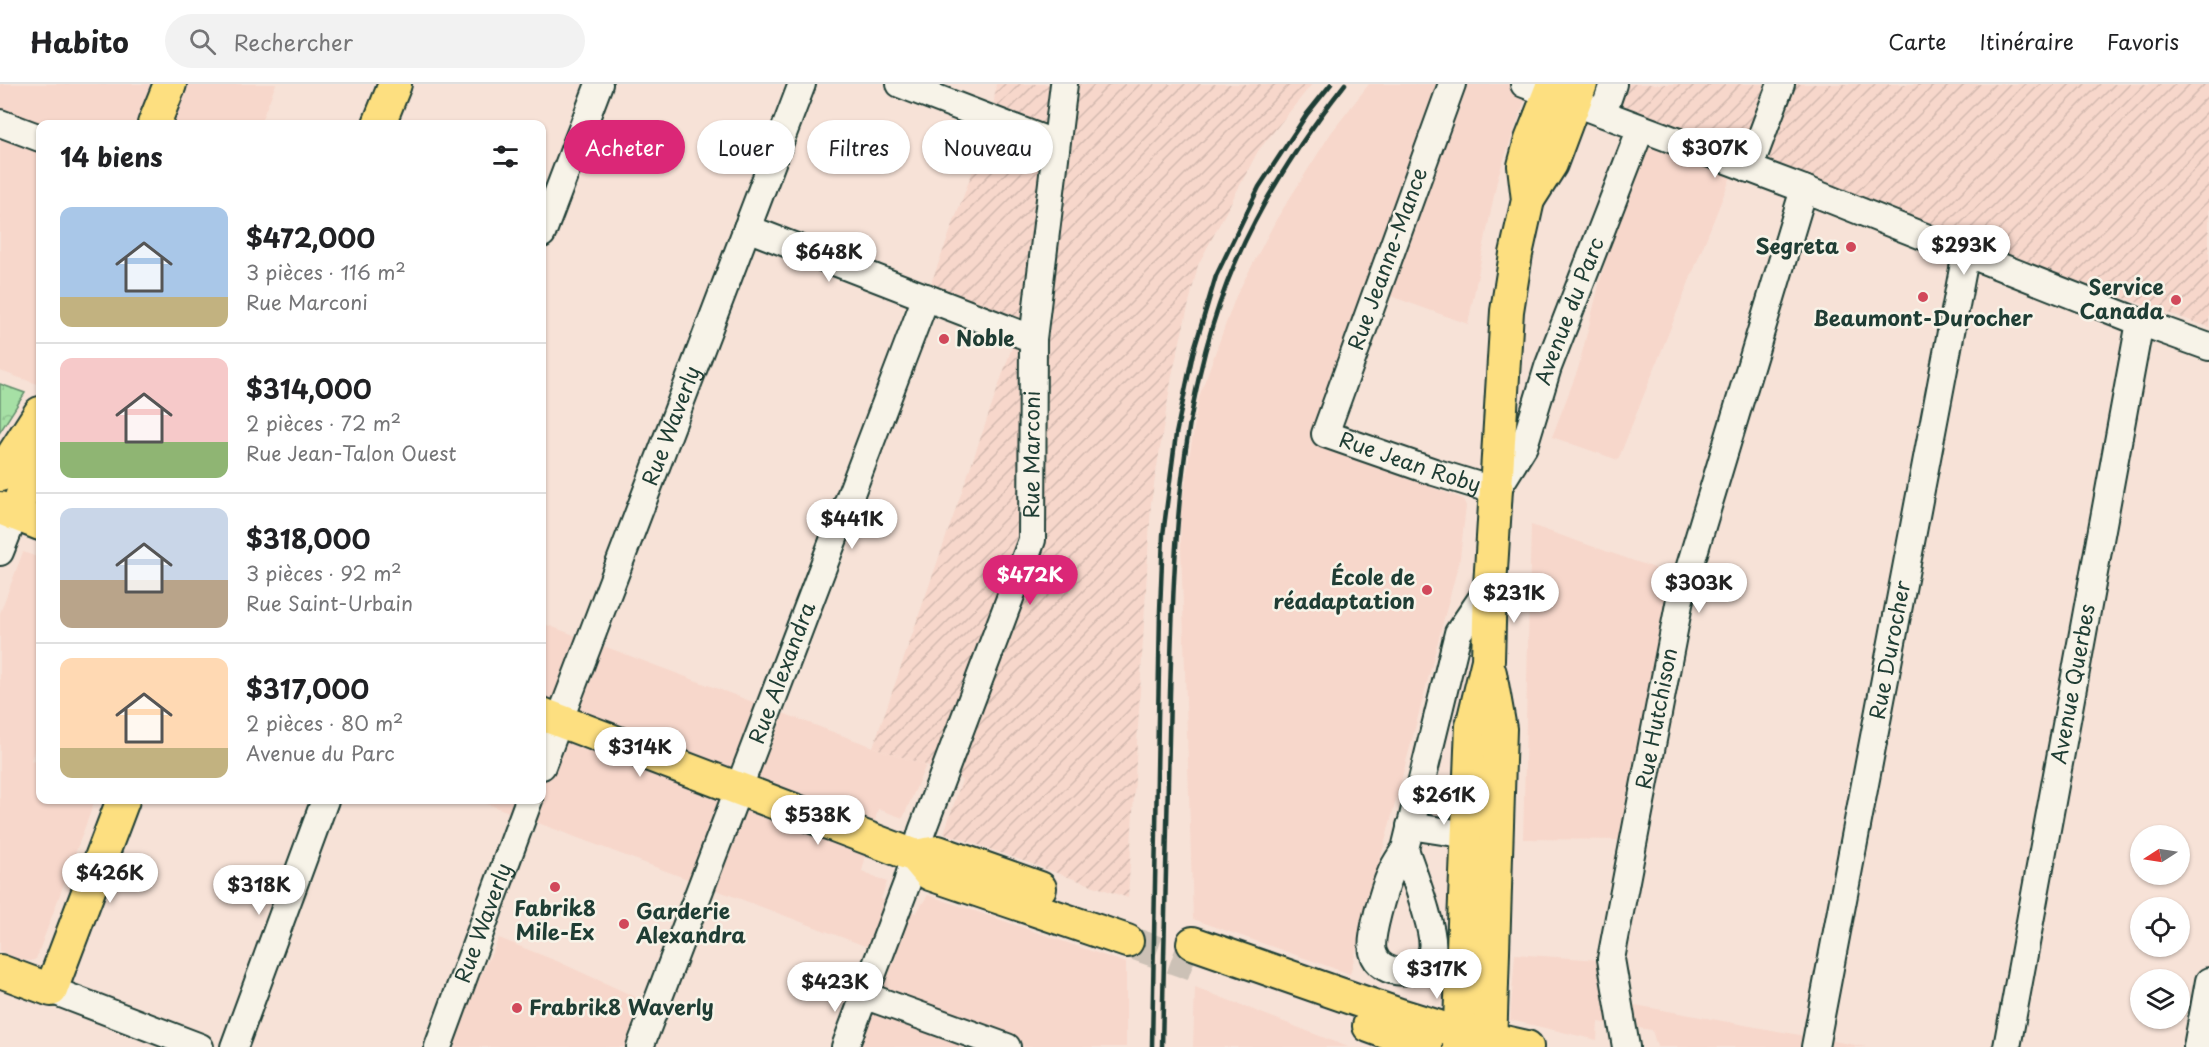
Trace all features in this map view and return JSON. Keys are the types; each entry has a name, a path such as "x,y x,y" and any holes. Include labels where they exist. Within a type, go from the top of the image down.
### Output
{"main road":[{"path":"156,120 170,84"},
{"path":"381,120 395,84"},
{"name":"Avenue du Parc","path":"1490,1043 1500,729 1488,660 1490,586 1506,311 1528,200 1551,164 1564,93"},
{"path":"0,475 36,419"},
{"path":"18,516 36,459"},
{"name":"Avenue du Parc","path":"1460,1040 1472,726 1488,660"},
{"path":"550,717 915,856 930,874 1127,930"},
{"path":"0,971 51,990 121,804"},
{"path":"1426,1047 1193,954 1400,1015 1460,1040 1527,1047"}],"street":[{"path":"546,223 599,84"},
{"name":"Rue Waverly","path":"546,742 550,717 747,228 802,84"},
{"path":"900,84 1056,144"},
{"name":"Rue Marconi","path":"845,1047 907,883 922,831 1032,540 1033,339 1064,84"},
{"name":"Rue Jeanne-Mance","path":"1324,434 1452,84"},
{"name":"Avenue du Parc","path":"1564,93 1613,84"},
{"path":"1749,169 1781,84"},
{"path":"1564,93 1641,128 1804,189 2140,322 2209,346"},
{"path":"0,123 36,136"},
{"name":"Avenue du Parc","path":"1496,491 1524,446 1548,367 1641,128"},
{"name":"Rue Hutchison","path":"1626,1047 1611,959 1680,599 1804,189"},
{"path":"747,228 1033,339"},
{"name":"Rue Durocher","path":"1815,1047 1966,253"},
{"name":"Rue Alexandra","path":"640,1047 926,297"},
{"name":"Avenue Querbes","path":"2007,1047 2140,322"},
{"name":"Rue Jean Roby","path":"1324,434 1496,491"},
{"path":"0,552 18,516"},
{"path":"1468,835 1408,837 1458,633 1490,586"},
{"path":"234,1047 324,804"},
{"name":"Rue Waverly","path":"438,1047 528,804"},
{"path":"2197,1047 2209,981"},
{"path":"51,990 200,1047"},
{"path":"866,996 1007,1047"}],"shaded area":[{"path":"0,84 276,84 262,120 36,120 36,384 0,371"},
{"path":"996,84 1312,84 1258,151 1198,265 1172,375 1151,503 1128,898 944,833 962,780 873,747 1017,333 926,297 972,174 1053,174 1053,120 992,119"},
{"path":"1369,84 1531,84 1498,176 1468,324 1371,289 1312,441 1463,499 1466,506 1460,558 1350,974 1193,919 1180,515 1199,397 1236,296 1276,220 1331,133"},
{"path":"1583,84 2209,84 2209,327 1804,189 1603,113"},
{"path":"1641,128 1736,164 1618,460 1552,437 1578,369 1634,146"},
{"path":"1531,525 1686,579 1634,840 1523,839"},
{"path":"23,552 36,557 36,747 31,760 36,762 36,804 94,804 36,959 31,961 20,960 0,951 0,613"},
{"path":"546,624 926,765 903,818 878,809 862,871 887,882 881,899 916,913 928,895 1126,963 1126,1047 845,1047 866,996 897,958 488,804 546,804"},
{"path":"499,938 559,962 655,1006 640,1047 446,1047"},
{"path":"1515,954 1614,961 1613,1001 1866,1047 1657,1047 1652,1030 1598,1022 1597,1040 1510,1020"},
{"path":"1195,987 1348,1047 1193,1047"}],"green space":[{"path":"0,384 25,393 0,432"}],"tunnel":[{"path":"1127,941 1193,965"}],"railway":[{"path":"1152,1047 1160,611 1163,535 1176,434 1193,353 1216,276 1259,187 1307,114 1331,84"},
{"path":"1162,1047 1174,590 1181,486 1188,434 1210,332 1238,256 1278,179 1345,84"}],"place":[{"name":"Segreta","path":"1851,247"},
{"name":"Beaumont-Durocher","path":"1923,297"},
{"name":"Service Canada","path":"2176,300"},
{"name":"Noble","path":"944,339"},
{"name":"École de réadaptation","path":"1427,590"},
{"name":"Fabrik8 Mile-Ex","path":"555,887"},
{"name":"Garderie Alexandra","path":"624,924"},
{"name":"Frabrik8 Waverly","path":"517,1008"}]}
